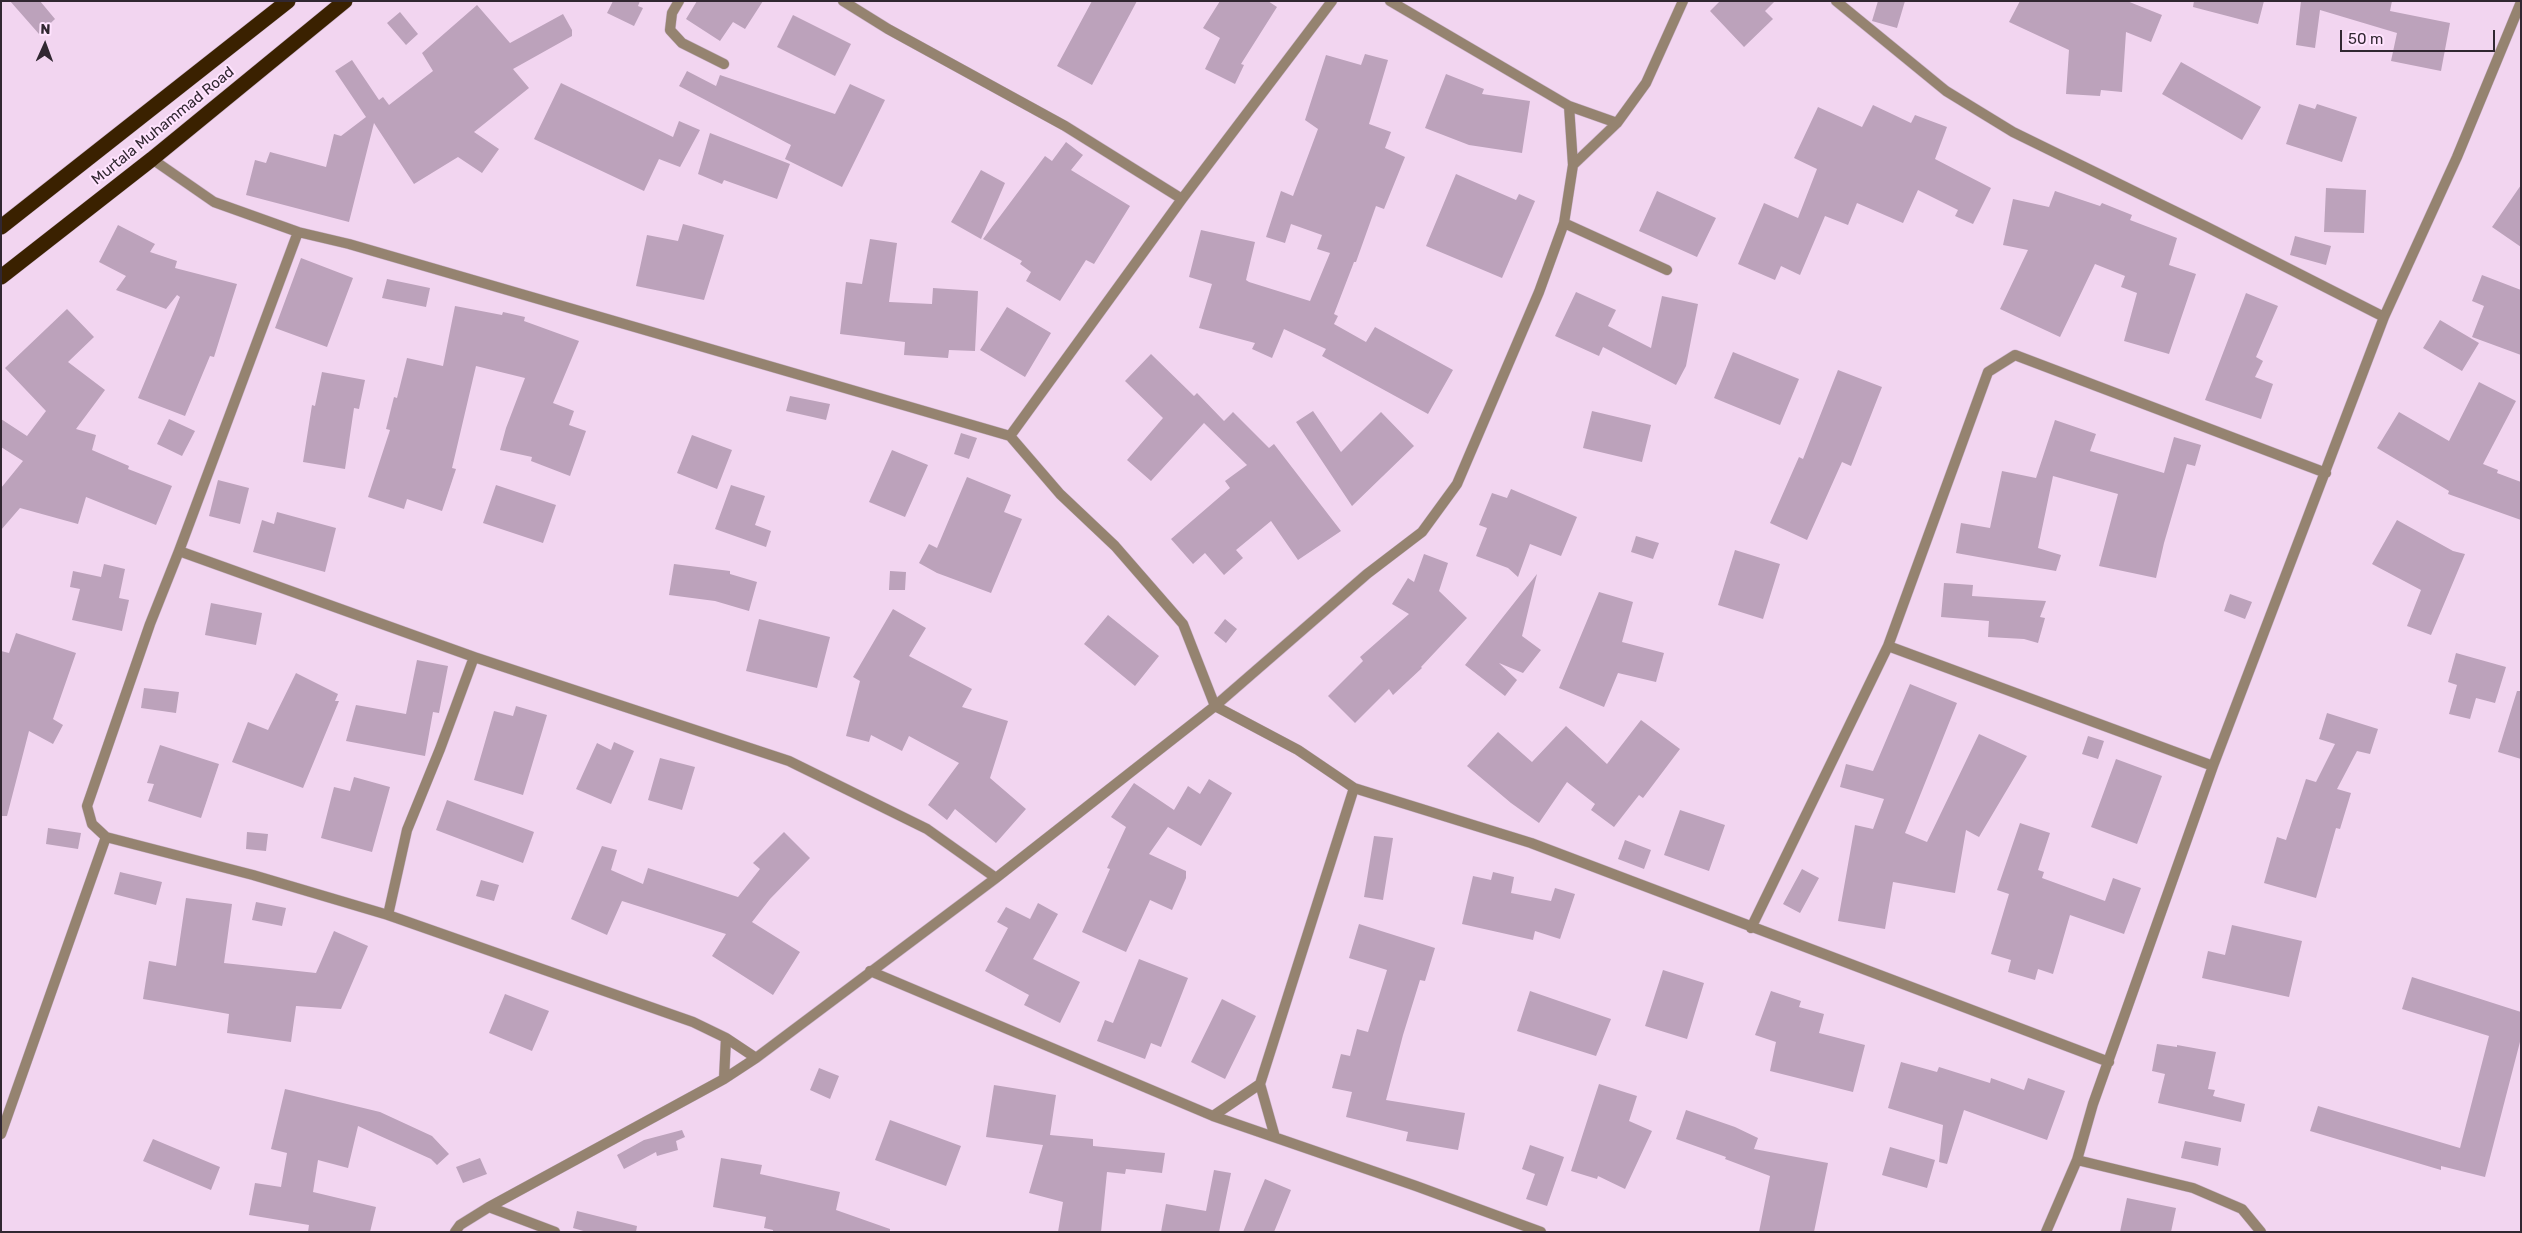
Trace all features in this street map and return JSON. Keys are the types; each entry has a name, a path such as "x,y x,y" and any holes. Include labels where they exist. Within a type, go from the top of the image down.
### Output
{"highway":[{"name":"Murtala Muhammad Road","path":"1,227 288,1"},
{"name":"Murtala Muhammad Road","path":"1,276 152,159 345,1"}],"street":[{"path":"679,1 672,12 670,30 682,43 724,64"},
{"path":"843,1 888,29 1065,126 1182,199"},
{"path":"1010,436 1182,199 1332,1"},
{"path":"1390,1 1570,106 1617,124"},
{"path":"1573,165 1617,124 1646,83 1683,1"},
{"path":"1836,1 1946,91 2013,132 2205,226 2384,317"},
{"path":"2046,1232 2077,1160 2093,1104 2213,766 2384,317 2457,157 2521,2"},
{"path":"455,1232 460,1225 490,1207 724,1079 756,1058 870,970 996,878 1215,706 1367,574 1422,532 1458,484 1539,292 1564,222 1573,165 1570,106"},
{"path":"152,159 214,202 298,232 349,244 1010,436 1060,494 1115,546 1183,624 1215,706 1298,750 1354,788 1531,843 1751,928 1901,982 2109,1062"},
{"path":"1564,222 1667,270"},
{"path":"298,232 150,624 87,806 92,824 106,837 253,875 388,915 693,1022 726,1038 756,1058"},
{"path":"1751,928 1888,646 1988,372 2015,355 2326,473"},
{"path":"179,551 474,657 789,761 927,829 996,878"},
{"path":"1888,646 2213,766"},
{"path":"388,915 407,830 440,750 474,657"},
{"path":"1275,1137 1260,1084 1354,788"},
{"path":"1,1134 106,837"},
{"path":"870,970 1213,1116 1541,1232"},
{"path":"724,1079 726,1038"},
{"path":"1213,1116 1260,1084"},
{"path":"2077,1160 2193,1188 2242,1209 2261,1232"},
{"path":"490,1207 555,1232"}],"building":[{"path":"10,1 40,1 55,19 39,34"},
{"path":"613,1 640,1 638,6 643,8 634,26 607,13"},
{"path":"697,1 763,1 745,29 733,22 720,41 686,19"},
{"path":"1092,1 1137,1 1092,85 1057,66"},
{"path":"1220,1 1268,1 1277,7 1241,64 1244,65 1235,84 1205,69 1220,38 1203,28"},
{"path":"1720,1 1775,1 1765,11 1773,19 1744,47 1710,11"},
{"path":"1878,1 1905,1 1897,28 1872,21"},
{"path":"2020,1 2127,1 2162,15 2151,42 2126,32 2122,92 2101,90 2100,96 2066,94 2069,50 2009,22"},
{"path":"2194,1 2264,1 2258,24 2193,7"},
{"path":"2301,1 2392,1 2390,11 2450,23 2441,71 2391,61 2397,33 2320,10 2315,48 2296,45"},
{"path":"477,5 510,43 563,14 572,30 572,36 513,69 529,88 474,132 499,149 482,173 458,157 414,184 374,123 349,222 246,195 255,160 266,163 270,152 326,167 334,134 341,136 366,117 335,71 352,60 379,100 383,97 389,105 433,71 422,53"},
{"path":"400,12 418,34 406,45 387,23"},
{"path":"793,15 851,44 835,76 777,47"},
{"path":"1365,54 1388,60 1369,124 1391,132 1385,148 1405,157 1384,209 1376,206 1356,262 1354,262 1334,314 1338,316 1334,324 1366,342 1375,327 1453,370 1428,414 1322,356 1326,349 1284,329 1272,358 1252,349 1255,343 1199,328 1212,284 1189,277 1201,230 1255,242 1246,280 1310,301 1330,253 1317,249 1322,235 1291,224 1285,243 1266,237 1281,191 1293,196 1318,129 1305,120 1326,55 1361,65"},
{"path":"2181,62 2261,107 2242,140 2162,94"},
{"path":"687,71 716,86 720,75 835,114 850,84 885,100 842,187 785,159 791,145 679,86"},
{"path":"1446,74 1484,89 1482,94 1530,101 1522,153 1469,145 1425,128"},
{"path":"561,83 673,137 679,121 700,130 680,167 659,159 644,191 534,139"},
{"path":"2299,104 2315,109 2317,104 2357,117 2342,162 2286,144"},
{"path":"1873,105 1911,123 1915,115 1947,127 1935,159 1991,188 1973,224 1955,216 1958,210 1918,190 1903,223 1857,203 1848,225 1825,216 1800,275 1781,266 1775,280 1738,264 1764,203 1798,218 1817,169 1794,158 1818,107 1862,127"},
{"path":"710,133 790,164 777,199 724,180 722,184 698,174"},
{"path":"1066,142 1083,155 1071,170 1130,206 1094,264 1086,260 1060,301 1026,281 1031,272 1020,264 1022,261 983,239 1045,156 1052,161"},
{"path":"981,170 1005,183 981,239 951,222"},
{"path":"1456,174 1516,200 1519,194 1535,201 1502,278 1426,246"},
{"path":"2521,185 2521,247 2492,227"},
{"path":"2326,188 2366,190 2364,233 2324,232"},
{"path":"1657,191 1716,218 1697,257 1639,231"},
{"path":"2055,191 2100,206 2102,203 2132,215 2130,220 2177,238 2169,265 2196,274 2169,354 2124,341 2137,293 2121,287 2125,276 2095,264 2060,337 2000,309 2028,250 2003,245 2013,199 2049,207"},
{"path":"683,224 724,235 704,300 636,286 647,235 678,241"},
{"path":"118,225 155,244 150,252 177,261 175,268 237,284 214,357 210,356 185,416 138,398 180,297 177,295 166,309 116,290 126,276 99,262"},
{"path":"2295,236 2331,246 2326,265 2290,255"},
{"path":"870,239 897,243 889,302 932,304 933,288 978,291 975,351 949,350 948,358 904,355 905,342 840,334 846,282 862,284"},
{"path":"301,258 353,278 327,347 275,328"},
{"path":"2482,275 2521,290 2521,355 2472,337 2484,306 2472,301"},
{"path":"387,279 430,288 426,307 382,298"},
{"path":"1576,292 1616,310 1608,326 1651,348 1662,296 1698,304 1686,366 1676,385 1603,347 1599,356 1555,336"},
{"path":"2246,293 2278,306 2256,357 2263,361 2255,377 2273,384 2261,419 2205,400"},
{"path":"455,306 502,315 503,312 525,317 524,321 579,341 553,403 574,411 569,425 586,431 570,476 531,461 532,457 500,450 506,428 525,378 476,366 452,468 456,469 442,511 407,499 404,509 368,497 390,430 386,429 394,397 397,398 407,358 443,366"},
{"path":"1007,307 1051,333 1025,377 980,350"},
{"path":"67,309 94,337 68,362 105,390 76,429 96,435 92,450 129,466 128,469 172,486 156,525 86,497 78,524 20,508 1,530 1,488 23,461 1,447 1,419 27,436 46,411 5,368"},
{"path":"2440,320 2479,343 2462,371 2423,348"},
{"path":"1733,352 1799,379 1780,425 1714,398"},
{"path":"1151,354 1194,396 1197,393 1224,421 1233,412 1269,448 1274,444 1341,531 1298,560 1271,521 1236,550 1243,558 1224,575 1205,553 1193,564 1171,539 1230,488 1225,481 1247,465 1204,423 1151,481 1127,460 1163,418 1125,381"},
{"path":"1838,370 1882,387 1851,466 1842,462 1807,540 1770,523 1799,457 1803,459"},
{"path":"322,372 365,380 359,409 354,408 345,469 303,462 312,405 315,406"},
{"path":"2479,382 2516,401 2483,464 2498,470 2497,473 2521,482 2521,520 2448,494 2449,491 2377,448 2399,412 2449,441"},
{"path":"790,396 830,404 826,420 786,411"},
{"path":"1313,411 1341,452 1381,412 1414,446 1352,506 1296,422"},
{"path":"1592,411 1651,425 1642,462 1583,448"},
{"path":"169,419 195,431 182,456 157,444"},
{"path":"2055,420 2096,434 2090,451 2164,473 2174,437 2201,445 2195,466 2187,464 2156,578 2099,566 2118,494 2053,476 2038,548 2061,555 2056,571 1956,553 1961,523 1990,528 2002,471 2036,478"},
{"path":"961,433 977,438 969,459 954,454"},
{"path":"692,435 732,450 717,489 677,473"},
{"path":"892,450 928,465 905,517 869,502"},
{"path":"967,477 1011,495 1004,512 1022,519 991,593 937,573 919,563 929,544 937,548"},
{"path":"218,480 249,488 240,524 209,516"},
{"path":"496,485 556,505 543,543 483,523"},
{"path":"731,485 765,496 755,525 771,531 766,547 715,529"},
{"path":"1511,489 1577,517 1561,556 1530,544 1518,577 1508,568 1476,556 1487,528 1479,525 1492,493 1507,498"},
{"path":"277,512 336,528 325,572 253,552 262,520 274,524"},
{"path":"2397,520 2453,551 2465,554 2431,635 2407,626 2421,590 2372,564"},
{"path":"1636,536 1659,543 1653,559 1631,552"},
{"path":"1735,550 1780,564 1763,619 1718,605"},
{"path":"1424,554 1448,563 1439,591 1467,618 1422,668 1393,695 1389,689 1355,723 1328,696 1363,661 1360,657 1409,614 1392,604 1408,578 1414,582"},
{"path":"104,564 125,569 119,598 129,600 122,631 72,620 80,589 70,587 73,571 101,577"},
{"path":"674,564 730,571 730,574 757,582 749,611 715,601 669,595"},
{"path":"890,571 906,572 905,590 889,590"},
{"path":"1537,574 1522,636 1541,650 1523,673 1499,663 1517,680 1505,696 1465,665"},
{"path":"1944,583 1973,585 1972,596 2046,601 2040,617 2045,618 2038,643 2024,639 1988,637 1989,621 1941,617"},
{"path":"1599,592 1633,602 1622,642 1664,653 1656,682 1618,673 1604,707 1559,688"},
{"path":"2230,594 2252,602 2245,619 2224,611"},
{"path":"211,603 262,613 256,645 205,635"},
{"path":"893,609 926,628 909,656 972,689 962,707 1008,721 990,778 1026,809 996,843 955,809 947,820 928,805 959,763 909,736 902,751 871,735 869,742 846,736 860,681 853,677"},
{"path":"1108,615 1159,656 1135,686 1084,644"},
{"path":"759,619 830,637 817,688 746,671"},
{"path":"1225,619 1237,629 1226,643 1214,633"},
{"path":"16,633 76,653 53,719 63,725 53,744 29,731 7,816 1,816 1,651 9,653"},
{"path":"2456,653 2506,667 2495,703 2476,698 2470,719 2449,714 2457,685 2448,682"},
{"path":"417,660 448,666 439,713 433,712 425,756 346,741 356,705 406,714"},
{"path":"296,673 338,694 335,701 339,701 303,788 232,762 248,722 268,730"},
{"path":"1910,684 1957,703 1905,833 1927,842 1979,734 2027,756 1979,837 1966,830 1955,893 1893,882 1885,929 1838,921 1855,825 1873,829 1884,799 1840,787 1846,764 1873,771"},
{"path":"144,688 179,692 176,713 141,708"},
{"path":"2517,691 2521,691 2521,759 2498,752"},
{"path":"516,706 547,715 523,795 474,780 494,711 513,716"},
{"path":"2327,713 2378,729 2370,754 2357,751 2337,789 2351,793 2340,829 2336,828 2316,898 2264,883 2277,837 2286,840 2306,779 2316,782 2335,744 2319,739"},
{"path":"1641,720 1680,749 1643,798 1639,795 1614,827 1591,810 1595,804 1567,782 1539,823 1511,803 1467,766 1498,732 1532,762 1566,726 1607,764"},
{"path":"2088,736 2104,741 2098,759 2082,754"},
{"path":"614,742 634,751 611,804 576,789 597,743 611,750"},
{"path":"160,745 219,764 201,818 148,801 154,784 147,783"},
{"path":"660,758 695,767 682,810 648,800"},
{"path":"2116,759 2162,776 2137,844 2091,827"},
{"path":"354,777 390,787 372,852 321,838 334,787 350,791"},
{"path":"1209,779 1232,793 1201,846 1168,827 1149,854 1186,871 1186,878 1172,910 1150,900 1126,952 1082,932 1110,869 1107,868 1126,827 1111,817 1134,783 1174,810 1188,786 1200,794"},
{"path":"447,800 534,832 523,863 436,830"},
{"path":"1680,810 1725,825 1709,871 1664,855"},
{"path":"2020,823 2050,833 2038,870 2044,872 2042,878 2105,901 2113,878 2141,888 2124,934 2070,915 2053,974 2038,969 2035,980 2008,972 2011,960 1991,954 2009,894 1997,890"},
{"path":"48,828 81,833 78,849 46,844"},
{"path":"247,832 268,834 266,851 246,849"},
{"path":"784,832 810,858 770,899 752,922 800,952 773,995 712,956 726,934 622,901 607,935 571,919 602,846 617,850 611,870 643,884 648,868 738,897 760,869 753,863"},
{"path":"1374,836 1393,838 1383,900 1364,897"},
{"path":"1625,840 1651,850 1644,869 1618,859"},
{"path":"1802,869 1819,878 1800,913 1783,904"},
{"path":"120,872 162,882 156,905 114,894"},
{"path":"1493,872 1514,877 1511,893 1551,901 1555,888 1575,894 1560,939 1535,931 1533,940 1462,924 1473,876 1491,880"},
{"path":"481,880 499,885 494,901 476,896"},
{"path":"186,898 232,904 224,963 316,973 334,931 368,946 341,1009 296,1006 291,1042 227,1033 229,1014 143,999 149,961 176,966"},
{"path":"256,902 286,908 282,926 252,920"},
{"path":"1038,903 1058,914 1033,959 1080,982 1060,1023 1024,1005 1029,995 985,971 1008,928 997,922 1006,907 1030,919"},
{"path":"1359,924 1435,948 1425,981 1420,980 1386,1100 1465,1113 1458,1150 1406,1141 1408,1132 1346,1117 1352,1092 1332,1088 1341,1054 1350,1056 1357,1029 1368,1032 1387,970 1349,958"},
{"path":"2232,925 2302,941 2289,997 2202,978 2208,951 2225,955"},
{"path":"1139,959 1188,978 1161,1047 1151,1043 1145,1059 1097,1041 1105,1020 1113,1023"},
{"path":"1663,970 1704,983 1687,1039 1645,1026"},
{"path":"2412,977 2521,1012 2521,1038 2485,1177 2441,1166 2441,1170 2310,1131 2318,1106 2460,1148 2489,1036 2402,1009"},
{"path":"1530,991 1611,1019 1596,1056 1517,1031"},
{"path":"1771,991 1801,1001 1799,1007 1824,1014 1819,1033 1865,1045 1853,1092 1770,1071 1776,1042 1755,1035"},
{"path":"505,994 549,1011 532,1051 489,1033"},
{"path":"1222,999 1256,1016 1225,1079 1191,1062"},
{"path":"2157,1044 2177,1047 2177,1045 2216,1052 2208,1089 2215,1090 2213,1096 2245,1104 2241,1122 2158,1103 2165,1074 2152,1071"},
{"path":"1901,1062 1937,1072 1939,1067 1990,1083 1991,1078 2024,1090 2028,1078 2065,1091 2047,1140 1964,1110 1947,1164 1939,1162 1943,1125 1888,1108"},
{"path":"819,1068 839,1076 830,1099 810,1090"},
{"path":"1599,1084 1637,1096 1629,1121 1652,1131 1625,1189 1598,1176 1597,1179 1571,1171"},
{"path":"994,1085 1056,1095 1050,1135 1093,1139 1093,1146 1165,1153 1162,1173 1126,1169 1125,1174 1107,1172 1101,1232 1058,1232 1063,1202 1029,1193 1043,1145 986,1137"},
{"path":"285,1089 380,1112 432,1136 449,1154 437,1165 431,1159 358,1126 348,1168 318,1160 313,1192 376,1207 370,1232 308,1232 309,1225 249,1215 255,1183 281,1187 287,1153 271,1149"},
{"path":"1686,1110 1735,1127 1758,1138 1754,1149 1828,1163 1814,1232 1759,1232 1770,1176 1725,1159 1726,1157 1676,1139"},
{"path":"890,1120 961,1146 946,1186 875,1160"},
{"path":"682,1130 685,1137 676,1141 678,1150 657,1156 656,1152 624,1169 617,1155 644,1140"},
{"path":"153,1139 220,1167 211,1190 143,1161"},
{"path":"2185,1141 2221,1148 2218,1166 2181,1158"},
{"path":"1530,1145 1564,1157 1547,1206 1526,1199 1535,1174 1522,1169"},
{"path":"1890,1147 1935,1160 1927,1188 1882,1175"},
{"path":"480,1158 487,1174 463,1183 456,1167"},
{"path":"721,1158 762,1165 760,1174 840,1192 836,1210 890,1229 890,1232 773,1232 773,1230 764,1228 766,1217 713,1207"},
{"path":"1214,1170 1231,1173 1219,1232 1161,1232 1166,1204 1206,1211"},
{"path":"1265,1179 1291,1190 1274,1232 1243,1232"},
{"path":"2127,1198 2176,1208 2171,1232 2120,1232"},
{"path":"577,1211 637,1226 636,1232 587,1232 573,1228"}]}
